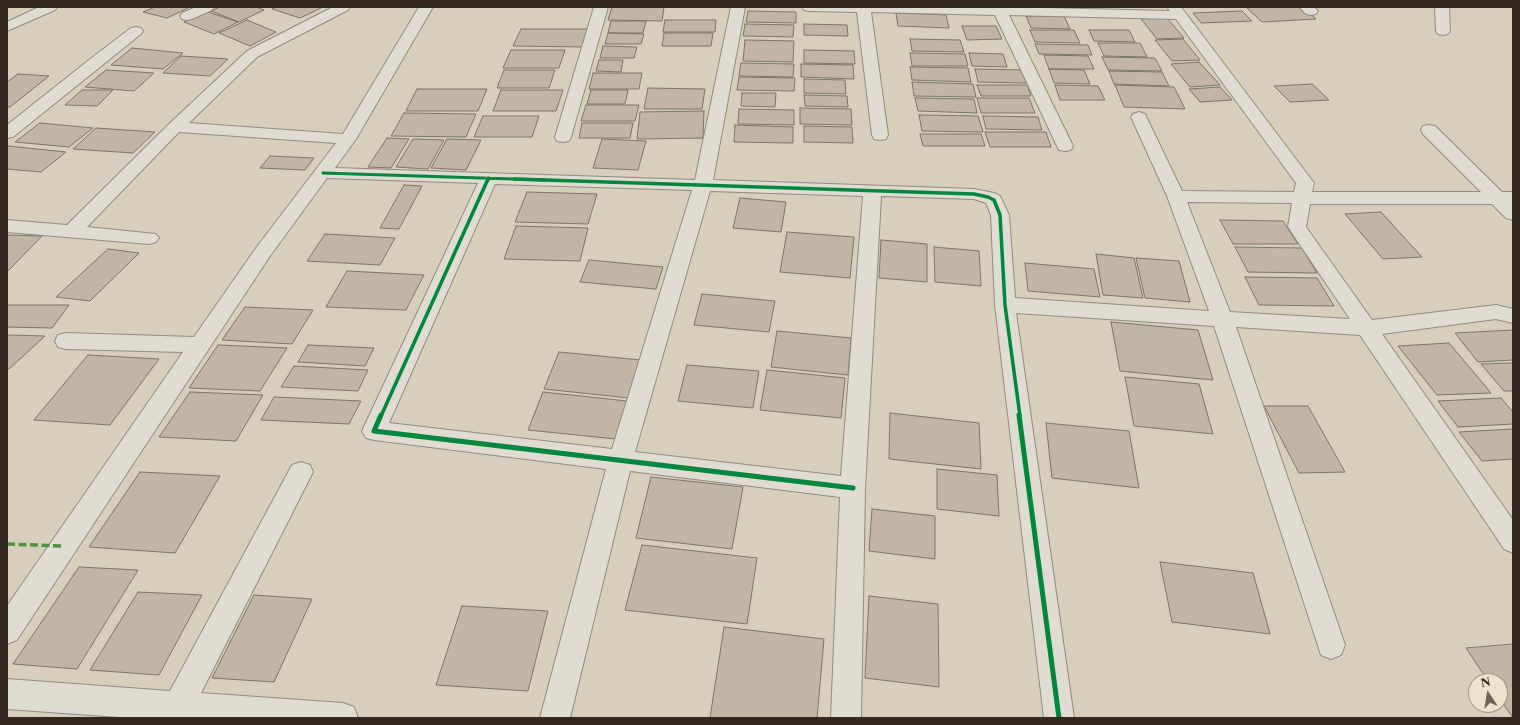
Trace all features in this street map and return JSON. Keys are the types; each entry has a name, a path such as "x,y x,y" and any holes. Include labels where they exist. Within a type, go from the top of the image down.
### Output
{"street":[{"path":"7,27 50,7"},
{"path":"187,16 207,7"},
{"path":"70,232 175,127 252,54 344,7"},
{"path":"7,630 263,252 348,139 426,7"},
{"path":"564,138 602,7"},
{"path":"555,718 620,462 702,185 738,7"},
{"path":"809,7 1177,11 1305,183 1298,227 1513,541"},
{"path":"1442,7 1443,31"},
{"path":"863,8 880,135"},
{"path":"999,10 1065,146"},
{"path":"7,133 99,59 136,32"},
{"path":"7,117 25,119"},
{"path":"1139,117 1176,196 1222,318 1331,645"},
{"path":"175,127 348,139"},
{"path":"1429,130 1505,198 1513,214"},
{"path":"323,173 974,194 994,200 1000,215 1005,305 1059,718"},
{"path":"489,178 374,431 620,462 853,488"},
{"path":"846,718 853,488 872,190"},
{"path":"1176,196 1302,198 1505,198"},
{"path":"7,226 150,238"},
{"path":"1005,305 1366,328 1496,312 1513,316"},
{"path":"66,341 200,345"},
{"path":"178,706 301,472"},
{"path":"7,694 343,718"}],"building":[{"path":"155,7 188,8 167,18 143,12"},
{"path":"220,7 256,7 264,10 239,22 211,11"},
{"path":"276,7 321,8 300,18 272,9"},
{"path":"612,7 664,7 662,21 608,20"},
{"path":"1246,7 1303,7 1316,19 1262,22"},
{"path":"748,11 796,12 796,23 746,22"},
{"path":"1242,11 1252,21 1201,23 1193,13"},
{"path":"208,12 238,22 214,34 184,22"},
{"path":"896,13 946,15 949,28 898,26"},
{"path":"1026,16 1064,16 1070,29 1031,28"},
{"path":"1167,18 1184,38 1157,39 1141,19"},
{"path":"247,20 276,32 250,46 219,33"},
{"path":"665,20 716,20 715,32 663,32"},
{"path":"611,21 646,21 643,33 608,33"},
{"path":"745,24 794,25 793,37 743,36"},
{"path":"804,24 847,25 848,36 804,35"},
{"path":"962,26 996,26 1002,39 967,40"},
{"path":"521,29 589,29 584,47 513,46"},
{"path":"1030,30 1074,30 1080,43 1035,42"},
{"path":"1089,30 1129,30 1135,42 1094,41"},
{"path":"608,33 644,34 641,44 605,44"},
{"path":"664,33 713,33 711,46 662,46"},
{"path":"910,39 960,40 964,52 912,51"},
{"path":"1183,39 1200,60 1172,61 1155,40"},
{"path":"745,40 794,41 793,62 743,61"},
{"path":"1098,43 1140,43 1147,57 1104,56"},
{"path":"1035,44 1088,45 1092,55 1039,54"},
{"path":"603,46 637,47 634,58 600,58"},
{"path":"132,48 183,53 163,69 111,65"},
{"path":"511,50 565,50 559,68 503,68"},
{"path":"804,50 854,51 855,64 804,63"},
{"path":"910,53 965,54 968,66 912,66"},
{"path":"969,53 1003,54 1007,67 972,66"},
{"path":"1044,55 1088,56 1094,69 1049,69"},
{"path":"181,56 228,59 210,76 163,73"},
{"path":"1102,57 1155,58 1162,71 1108,70"},
{"path":"599,60 623,60 621,72 596,71"},
{"path":"1199,62 1220,85 1190,87 1171,64"},
{"path":"741,63 794,64 793,77 739,76"},
{"path":"801,64 853,65 854,79 801,77"},
{"path":"910,67 968,68 971,82 912,80"},
{"path":"975,69 1022,70 1026,83 978,82"},
{"path":"1049,69 1084,70 1090,84 1054,83"},
{"path":"106,70 154,73 134,91 85,87"},
{"path":"504,70 555,70 549,88 497,88"},
{"path":"1109,71 1162,72 1169,86 1114,84"},
{"path":"593,73 642,73 639,89 589,89"},
{"path":"18,74 49,76 10,107 7,107 7,82"},
{"path":"739,77 795,78 794,91 737,90"},
{"path":"804,79 845,80 846,94 804,93"},
{"path":"912,82 973,84 976,97 914,96"},
{"path":"1312,84 1329,100 1290,102 1274,86"},
{"path":"977,85 1027,85 1031,96 981,96"},
{"path":"1055,85 1098,86 1105,100 1060,100"},
{"path":"1115,85 1174,87 1185,109 1124,107"},
{"path":"1220,87 1232,100 1200,102 1189,89"},
{"path":"648,88 705,89 702,109 644,109"},
{"path":"417,89 487,89 478,111 406,111"},
{"path":"82,90 113,90 97,106 65,105"},
{"path":"501,90 563,90 556,111 493,111"},
{"path":"591,90 628,90 625,104 587,104"},
{"path":"742,93 776,93 775,107 741,106"},
{"path":"804,95 847,96 848,107 805,106"},
{"path":"915,98 974,99 977,113 918,111"},
{"path":"977,98 1029,98 1035,113 981,113"},
{"path":"586,105 639,105 635,121 581,121"},
{"path":"800,108 851,109 852,125 800,124"},
{"path":"739,109 794,110 794,125 738,124"},
{"path":"704,111 703,138 637,139 640,112"},
{"path":"404,113 476,114 466,137 391,136"},
{"path":"919,115 978,116 983,132 922,131"},
{"path":"483,116 539,116 532,137 474,137"},
{"path":"983,116 1038,117 1042,130 986,129"},
{"path":"40,123 93,128 69,147 15,142"},
{"path":"582,123 633,123 630,138 579,138"},
{"path":"735,125 793,127 793,143 734,142"},
{"path":"804,126 852,127 853,143 804,142"},
{"path":"96,128 155,132 133,153 73,149"},
{"path":"985,132 1046,132 1051,147 990,147"},
{"path":"920,134 981,134 985,146 923,146"},
{"path":"387,138 409,139 391,168 368,167"},
{"path":"413,139 444,140 428,169 396,167"},
{"path":"447,139 481,140 466,170 431,168"},
{"path":"602,139 646,141 638,170 593,168"},
{"path":"8,146 66,152 41,172 7,169"},
{"path":"270,156 314,158 305,170 260,168"},
{"path":"404,185 422,186 399,229 380,228"},
{"path":"527,192 597,194 588,224 515,222"},
{"path":"740,198 786,202 781,232 733,228"},
{"path":"1381,212 1422,257 1383,259 1345,214"},
{"path":"1220,220 1283,221 1298,244 1233,244"},
{"path":"516,226 588,228 580,261 504,259"},
{"path":"787,232 854,237 850,278 780,272"},
{"path":"325,234 395,238 380,265 307,261"},
{"path":"7,235 42,236 7,272"},
{"path":"881,240 927,244 927,282 879,278"},
{"path":"934,247 979,251 981,286 935,282"},
{"path":"1235,247 1302,248 1317,273 1248,272"},
{"path":"108,249 139,253 90,301 56,297"},
{"path":"1096,254 1134,258 1143,298 1103,295"},
{"path":"1136,258 1179,261 1190,302 1145,298"},
{"path":"589,260 663,267 656,289 580,282"},
{"path":"1025,263 1094,269 1100,297 1028,291"},
{"path":"347,271 424,275 406,310 326,307"},
{"path":"1245,277 1317,278 1334,306 1259,305"},
{"path":"702,294 775,301 769,332 694,325"},
{"path":"7,305 69,305 52,328 7,327"},
{"path":"245,307 313,310 292,344 222,340"},
{"path":"1111,322 1198,330 1213,380 1120,371"},
{"path":"1513,330 1513,360 1478,362 1455,333"},
{"path":"777,331 851,338 848,375 771,367"},
{"path":"7,335 45,336 9,369 7,369"},
{"path":"1449,343 1491,393 1437,395 1398,346"},
{"path":"218,345 287,348 260,391 189,388"},
{"path":"308,345 374,348 365,366 298,362"},
{"path":"559,352 641,360 629,398 544,389"},
{"path":"88,355 159,359 110,425 34,420"},
{"path":"1513,363 1513,391 1504,391 1481,364"},
{"path":"687,365 759,371 753,408 678,401"},
{"path":"294,366 368,370 358,391 281,387"},
{"path":"767,370 845,378 841,418 760,410"},
{"path":"1125,377 1199,384 1213,434 1134,426"},
{"path":"190,392 263,395 236,441 159,437"},
{"path":"543,392 627,401 616,439 528,430"},
{"path":"274,397 361,401 349,424 261,420"},
{"path":"1501,398 1513,412 1513,424 1458,427 1438,401"},
{"path":"1264,406 1308,406 1345,472 1299,473"},
{"path":"890,413 979,423 981,469 889,459"},
{"path":"1046,423 1129,431 1139,488 1052,478"},
{"path":"1513,429 1513,459 1482,461 1459,432"},
{"path":"937,469 997,475 999,516 937,509"},
{"path":"140,472 220,476 175,553 89,547"},
{"path":"651,477 743,487 732,549 636,538"},
{"path":"872,509 935,516 935,559 869,551"},
{"path":"642,545 757,558 747,624 625,610"},
{"path":"1160,562 1253,573 1270,634 1172,622"},
{"path":"79,567 138,570 77,669 13,664"},
{"path":"138,592 202,595 159,675 90,670"},
{"path":"254,595 312,599 274,682 212,678"},
{"path":"869,596 938,604 939,687 865,678"},
{"path":"462,606 548,611 528,691 436,685"},
{"path":"724,627 824,639 817,718 710,718"},
{"path":"1513,644 1513,718 1508,711 1508,673 1483,673 1466,648"}],"marked path":[{"path":"7,544 63,546"}],"cycle path":[{"path":"323,173 974,194 994,200 1000,215 1005,305 1059,718"},
{"path":"489,178 374,431 853,488"}]}
